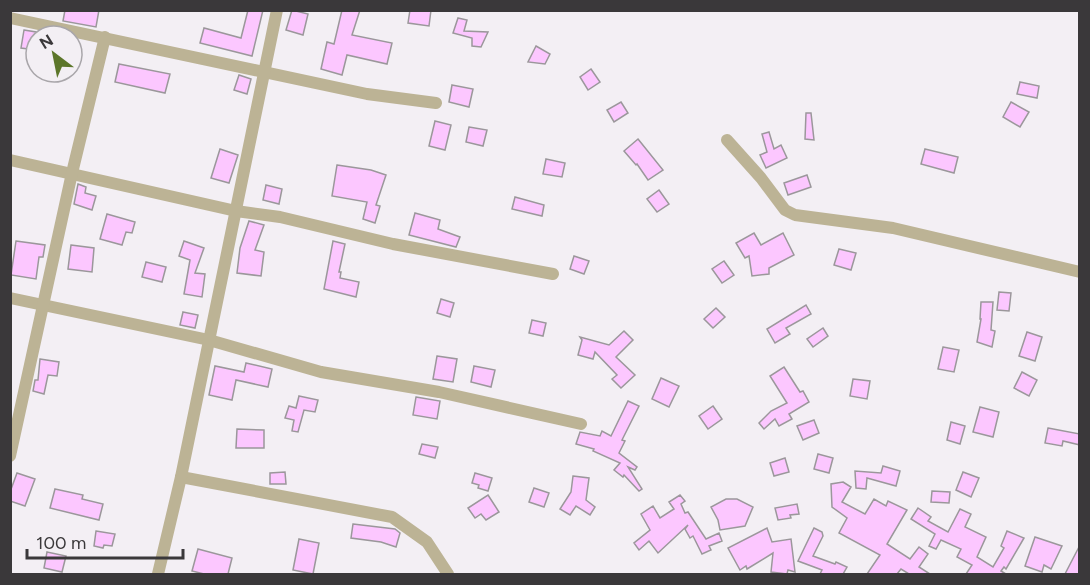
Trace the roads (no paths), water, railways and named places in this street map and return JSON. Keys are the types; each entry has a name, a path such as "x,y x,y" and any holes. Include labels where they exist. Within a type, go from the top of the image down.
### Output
{"street":[{"path":"158,574 181,477 277,10"},
{"path":"10,18 367,94 436,103"},
{"path":"10,456 72,173 105,37"},
{"path":"727,140 761,178 785,210 795,215 893,228 1080,272"},
{"path":"10,160 236,211 280,217 393,244 553,274"},
{"path":"10,298 209,340 321,372 439,392 581,424"},
{"path":"181,477 392,517 427,542 448,574"}]}
